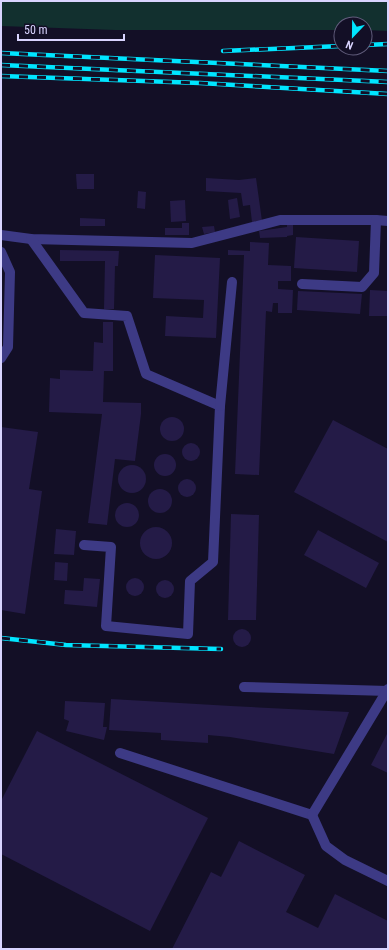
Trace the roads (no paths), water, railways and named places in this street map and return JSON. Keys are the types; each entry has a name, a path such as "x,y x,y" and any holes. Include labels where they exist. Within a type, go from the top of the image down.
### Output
{"street":[{"path":"1,235 31,239 192,243 280,220 376,220 388,222"},
{"path":"302,284 362,286 374,273 376,220"},
{"path":"31,239 84,313 127,316 146,374 220,406"},
{"path":"1,252 10,272 8,347 1,358"},
{"path":"84,545 111,547 106,626 188,634 190,581 213,562 220,406 232,282"},
{"path":"244,687 388,690"},
{"path":"312,815 388,690"},
{"path":"120,753 312,815 326,846 345,860 388,881"}],"railway":[{"path":"373,45 388,44"},
{"path":"223,51 333,46"},
{"path":"1,53 388,71"},
{"path":"1,65 388,82"},
{"path":"1,76 200,83 388,94"},
{"path":"1,638 66,645 221,649"}]}
